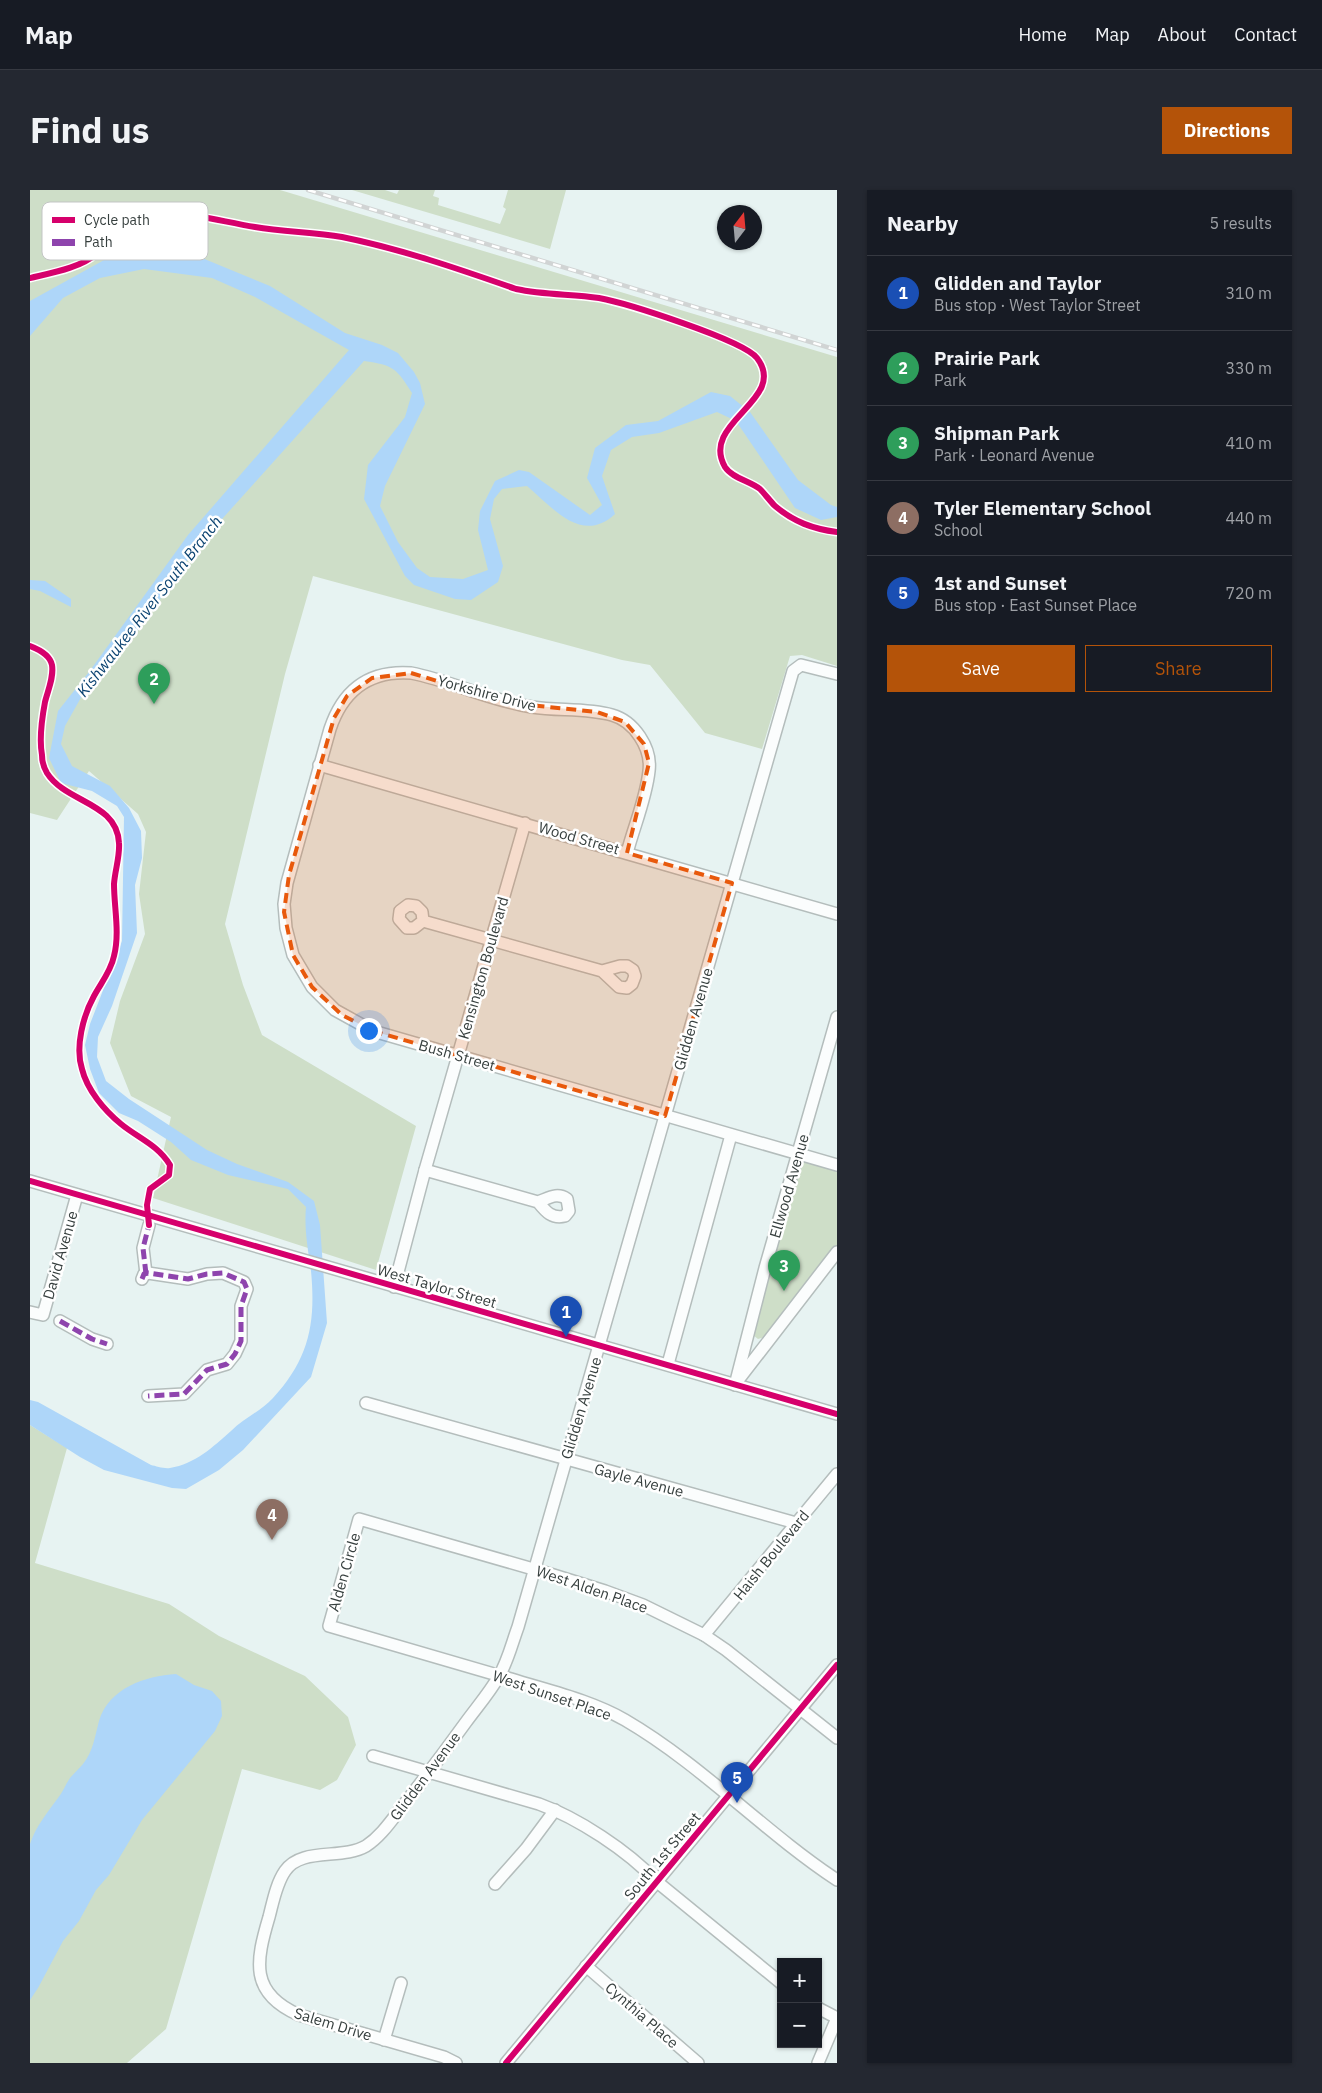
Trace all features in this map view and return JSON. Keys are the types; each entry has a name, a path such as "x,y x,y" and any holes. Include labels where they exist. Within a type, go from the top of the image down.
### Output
{"street":[{"name":"Glidden Avenue","path":"262,1939 285,1870 293,1862 306,1857 346,1853 366,1846 382,1832 430,1772 499,1676 518,1626 535,1569 786,691 793,671 798,666 811,666 837,674"},
{"name":"Yorkshire Drive","path":"320,765 334,718 344,699 362,683 382,675 411,673 525,706 610,714 625,722 636,731 644,744 649,763 648,779 627,853"},
{"name":"Wood Street","path":"320,765 732,882 837,914"},
{"name":"Bush Street","path":"320,765 285,890 284,912 293,955 312,987 335,1010 373,1031 837,1164"},
{"name":"Kensington Boulevard","path":"394,1287 425,1170 525,823"},
{"path":"422,921 602,971"},
{"name":"Ellwood Avenue","path":"734,1385 837,1017"},
{"path":"668,1364 731,1135"},
{"path":"425,1170 538,1202"},
{"name":"West Taylor Street","path":"30,1181 837,1414"},
{"name":"David Avenue","path":"30,1312 42,1315 77,1195"},
{"path":"148,1396 184,1394 207,1370 227,1364 235,1354 241,1341 241,1306 247,1289 244,1282 223,1273 207,1274 188,1279 154,1273 144,1276 143,1248 149,1225"},
{"path":"734,1385 837,1252"},
{"path":"60,1321 92,1339 107,1344"},
{"name":"Gayle Avenue","path":"366,1403 796,1523"},
{"name":"Haish Boulevard","path":"704,1635 837,1474"},
{"name":"West Alden Place","path":"360,1519 535,1569 627,1599 704,1635 747,1666 837,1738"},
{"name":"Alden Circle","path":"356,1634 329,1626 360,1519"},
{"name":"West Sunset Place","path":"356,1634 580,1701 624,1720 670,1749 806,1858 837,1880"},
{"name":"South 1st Street","path":"509,2059 837,1665"},
{"path":"374,1756 555,1810 597,1834 643,1868 656,1881 777,1980"},
{"path":"495,1884 526,1849 555,1810"},
{"name":"Salem Drive","path":"262,1939 258,1965 260,1979 265,1990 280,2004 299,2015 444,2057 456,2063"},
{"name":"Cynthia Place","path":"586,1966 698,2063"},
{"path":"384,2040 401,1983"},
{"path":"818,2063 837,2018 822,2010"},
{"path":"509,2059 522,2063"}],"highlighted area":[{"path":"411,673 510,703 597,712 625,722 644,744 649,763 627,853 732,883 665,1116 373,1031 342,1015 312,987 293,955 284,912 289,875 334,718 347,696 372,678"}],"green space":[{"path":"30,190 280,190 837,357 837,666 802,655 790,656 762,749 705,733 650,665 622,660 313,576 285,674 225,924 243,985 262,1035 416,1126 376,1270 153,1198 171,1117 131,1096 110,1043 120,1001 145,934 139,894 146,832 138,814 89,771 57,820 30,813"},
{"path":"352,190 385,190 397,194 399,190 435,190 433,196 439,198 438,205 500,224 506,209 503,207 508,190 566,190 550,249"},
{"path":"802,1159 837,1169 837,1246 768,1336 758,1339 753,1335"},
{"path":"30,1425 67,1448 35,1563 169,1604 219,1636 305,1676 348,1717 356,1745 337,1780 320,1790 242,1769 166,2029 127,2063 30,2063"}],"water":[{"name":"Kishwaukee River South Branch","path":"104,260 207,260 270,286 345,333 382,345 398,353 414,372 420,383 425,404 385,486 380,506 398,542 417,568 430,577 463,579 488,570 478,530 480,511 495,481 519,470 529,472 590,515 602,505 587,478 595,448 626,425 658,421 711,392 730,396 750,412 798,480 831,505 837,507 837,517 821,520 795,508 736,421 717,412 659,433 632,437 611,450 602,476 615,514 603,523 591,526 580,525 568,520 527,486 502,489 494,499 490,519 503,566 498,582 471,600 455,599 414,585 405,576 364,499 368,465 405,417 412,393 394,370 382,364 364,361 196,548 127,646 83,694 65,726 61,744 72,766 110,786 129,808 141,831 142,858 135,885 137,933 112,1006 98,1037 97,1057 106,1081 129,1099 207,1150 237,1164 288,1182 314,1201 320,1225 327,1323 311,1377 243,1450 219,1470 186,1489 172,1488 104,1470 80,1457 30,1425 30,1400 38,1402 151,1465 170,1468 196,1459 273,1398 295,1369 302,1354 311,1324 312,1307 306,1207 288,1189 228,1175 191,1160 171,1142 138,1121 119,1113 99,1093 90,1069 85,1045 90,1024 122,941 124,817 117,806 92,791 61,783 49,758 58,711 89,672 188,535 349,350 255,297 212,278 144,269 100,278 63,298 30,336 30,301"},
{"path":"30,580 45,581 71,599 71,607 40,591 30,589"},
{"path":"176,1674 194,1685 212,1691 221,1701 222,1716 215,1731 142,1820 109,1875 96,1890 79,1921 63,1941 30,2000 30,1844 32,1837 70,1778 89,1754 99,1721 111,1700 120,1692 141,1681"}],"railway":[{"path":"308,190 837,350"}],"marked path":[{"path":"146,1274 143,1248 149,1225"},
{"path":"142,1279 144,1274 148,1273 188,1279 207,1274 223,1273 244,1282 247,1289 241,1306 241,1341 235,1354 227,1364 207,1370 184,1394 148,1396"},
{"path":"60,1321 92,1339 107,1344"}],"cycle path":[{"path":"208,218 266,229 342,237 408,253 516,289 613,301 708,332 747,350 757,358 764,373 762,386 724,437 720,451 725,467 732,474 760,489 775,506 789,516 812,527 837,532"},
{"path":"30,278 65,269 87,260"},
{"path":"30,646 46,655 52,665 41,735 42,759 46,771 55,783 110,819 116,829 119,843 114,884 117,929 116,947 111,967 90,1004 81,1032 79,1051 84,1077 92,1092 103,1106 127,1129 160,1152 170,1165 169,1175 150,1189 147,1205 149,1225"},
{"path":"30,1181 837,1414"},
{"path":"506,2063 837,1665"}],"place":[{"name":"Prairie Park","path":"154,704"},
{"name":"Shipman Park","path":"784,1291"},
{"name":"Glidden and Taylor","path":"566,1337"},
{"name":"Tyler Elementary School","path":"272,1540"},
{"name":"1st and Sunset","path":"737,1803"}]}
